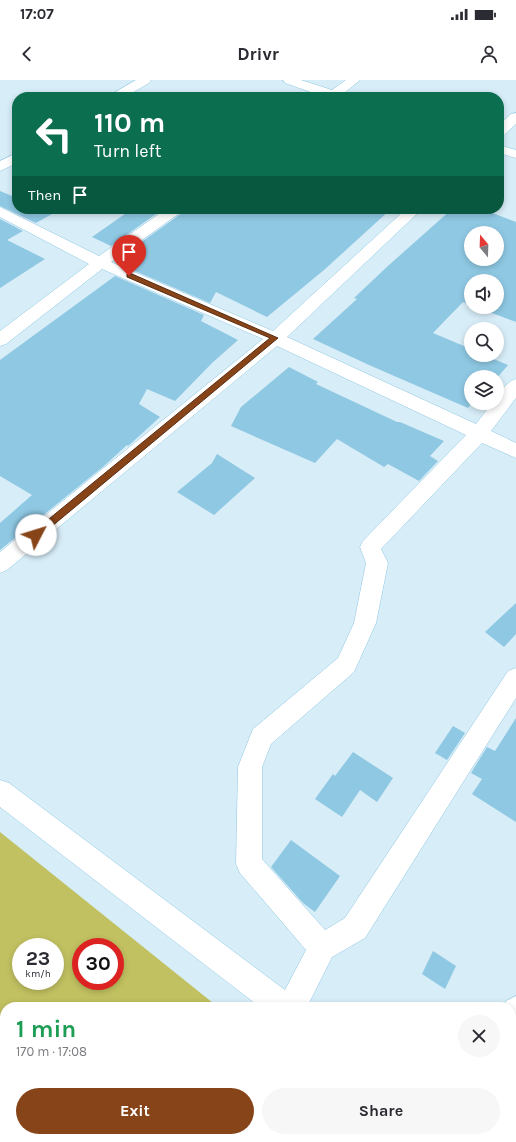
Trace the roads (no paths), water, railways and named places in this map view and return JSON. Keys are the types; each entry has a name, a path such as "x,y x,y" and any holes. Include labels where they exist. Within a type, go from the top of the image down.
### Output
{"street":[{"path":"124,92 144,80"},
{"path":"289,80 324,92"},
{"path":"340,92 354,80"},
{"path":"504,128 516,117"},
{"path":"504,150 516,154"},
{"path":"0,167 12,160"},
{"path":"0,211 100,264 275,338 516,451"},
{"path":"0,340 169,214"},
{"path":"0,564 275,338 410,214"},
{"path":"322,946 249,864 250,767 262,737 346,665 365,623 378,563 370,547 478,434 516,385"},
{"path":"294,1002 322,946 355,928 516,678"},
{"path":"0,792 277,1002"}]}
